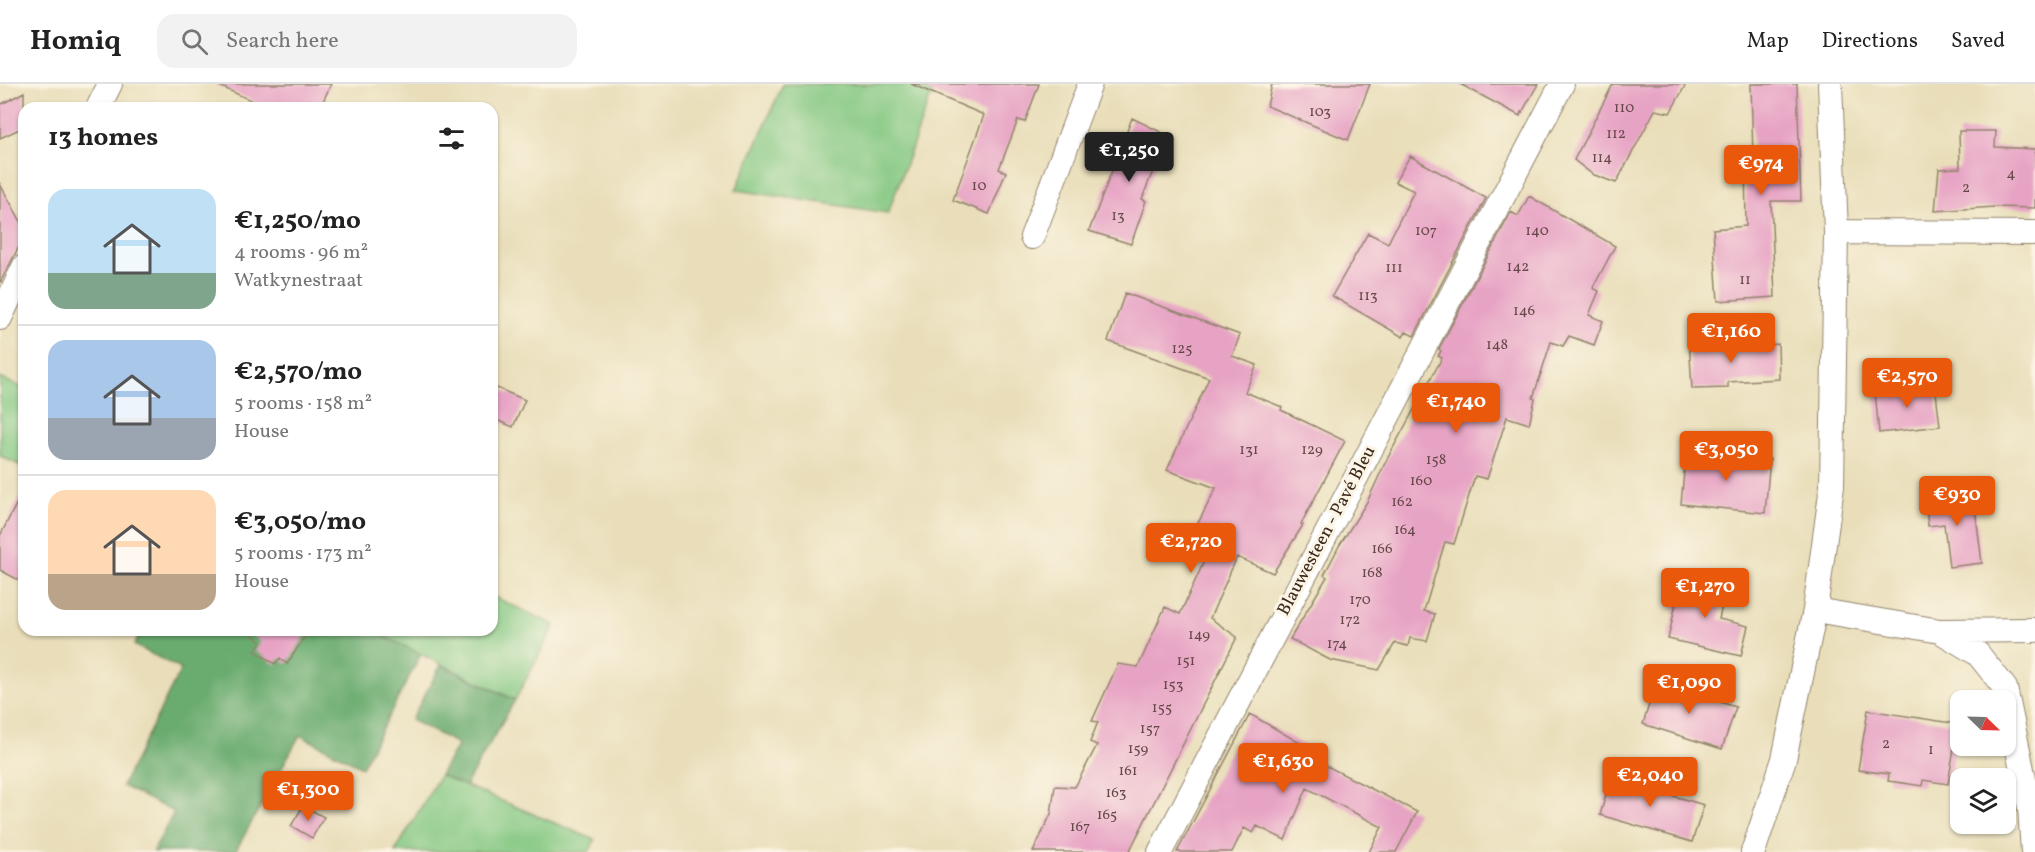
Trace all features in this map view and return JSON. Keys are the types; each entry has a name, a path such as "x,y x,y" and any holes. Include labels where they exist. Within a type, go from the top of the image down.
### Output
{"street":[{"path":"101,102 110,84"},
{"path":"1032,237 1090,84"},
{"name":"Blauwesteen - Pavé Bleu","path":"1160,852 1562,84"},
{"path":"1754,852 1785,759 1815,610 1832,486 1836,232 1830,84"},
{"path":"1836,232 2035,233"},
{"path":"0,318 18,280"},
{"path":"1815,610 1940,631 2035,630"},
{"path":"1940,631 1978,654 2005,688 2030,808 2033,852"}],"green space":[{"path":"783,84 935,84 888,213 736,190"},
{"path":"0,378 18,386 18,464 0,456"},
{"path":"498,599 555,625 515,700 383,636 498,636"},
{"path":"139,636 384,636 421,654 362,767 300,735 235,852 153,852 174,812 122,786 181,669 134,645"},
{"path":"441,665 515,700 465,786 440,775 458,744 411,720"},
{"path":"440,775 595,840 589,852 395,852"}],"building":[{"path":"215,84 331,84 323,102 255,102"},
{"path":"911,84 1039,84 1025,122 1018,120 999,169 1006,172 989,214 953,200 984,115"},
{"path":"1272,84 1370,84 1348,140 1267,106"},
{"path":"1460,84 1538,84 1520,116"},
{"path":"1613,84 1686,84 1670,113 1655,110 1616,183 1592,174 1574,160"},
{"path":"1751,84 1797,84 1801,201 1771,201 1775,297 1718,301 1713,229 1746,226 1745,156 1753,158"},
{"path":"24,92 24,102 18,102 18,130 0,138 0,105"},
{"path":"1132,118 1167,135 1142,199 1146,201 1131,244 1089,231"},
{"path":"1959,131 1996,131 1995,147 2035,149 2035,208 1995,207 1935,211 1939,169 1960,168"},
{"path":"1410,156 1486,198 1414,336 1406,332 1403,337 1332,296 1368,233 1388,243 1414,191 1395,182"},
{"path":"0,184 18,216 18,248 0,283"},
{"path":"1529,196 1615,246 1593,288 1599,291 1589,315 1603,321 1594,345 1569,336 1563,346 1551,342 1533,398 1535,399 1529,424 1507,417 1487,479 1475,476 1454,544 1445,542 1424,611 1435,614 1427,641 1410,638 1408,646 1395,643 1379,670 1330,660 1290,639 1327,577 1324,575 1339,546 1367,502 1386,461 1442,358 1438,356 1441,351 1439,349 1511,212 1518,216"},
{"path":"1125,293 1240,335 1232,356 1257,365 1245,392 1282,407 1281,410 1345,441 1301,524 1303,525 1273,573 1237,557 1210,618 1237,637 1129,852 1033,852 1051,814 1055,786 1075,787 1097,745 1090,742 1098,722 1092,721 1118,664 1138,667 1165,607 1180,614 1211,546 1191,537 1216,488 1167,470 1209,378 1108,341"},
{"path":"1725,338 1726,349 1778,344 1779,379 1728,382 1728,388 1692,389 1689,340"},
{"path":"1935,384 1940,426 1879,433 1875,392"},
{"path":"498,389 525,400 513,427 498,421"},
{"path":"1686,450 1770,459 1765,513 1681,504"},
{"path":"1973,492 1982,563 1949,567 1944,524 1928,526 1925,498"},
{"path":"18,501 18,580 0,570 0,536"},
{"path":"1682,577 1726,587 1719,619 1748,626 1741,656 1668,639"},
{"path":"254,636 305,636 287,664 280,658 275,664 255,651 261,642"},
{"path":"1656,682 1736,707 1722,749 1643,724"},
{"path":"1868,710 1950,723 1950,756 1953,756 1948,784 1923,780 1922,786 1888,781 1889,774 1858,770"},
{"path":"1250,714 1319,754 1315,760 1417,812 1396,852 1369,852 1382,827 1307,788 1285,840 1257,826 1253,833 1244,828 1232,852 1177,852"},
{"path":"1613,771 1652,782 1650,789 1704,805 1692,842 1600,815"},
{"path":"303,806 324,817 312,838 291,826"}]}
